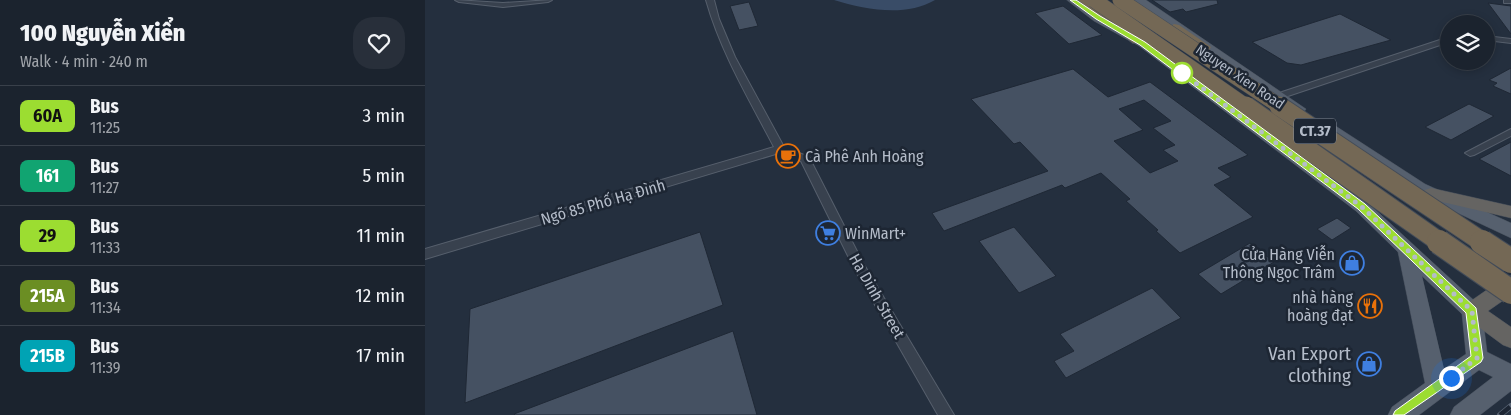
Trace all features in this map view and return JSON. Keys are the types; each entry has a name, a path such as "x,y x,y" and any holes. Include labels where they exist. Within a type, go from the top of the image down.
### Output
{"highway":[{"path":"1085,0 1138,40"},
{"name":"CT.37","path":"1094,0 1511,292"},
{"name":"CT.37","path":"1122,0 1511,262"},
{"path":"1129,0 1204,46"},
{"path":"1425,191 1511,212"},
{"path":"1511,284 1472,311 1511,339"}],"main road":[{"name":"Nguyen Xien Road","path":"1073,0 1098,18 1138,40 1362,207 1472,311"},
{"name":"Nguyen Xien Road","path":"1122,0 1341,145 1358,147"},
{"name":"Nguyen Xien Road","path":"1138,0 1279,96 1425,191 1511,231"},
{"path":"1362,207 1399,220 1420,220 1429,214 1430,210 1425,191"},
{"path":"1407,250 1437,387"},
{"path":"1472,311 1477,358"},
{"path":"1399,415 1477,358"},
{"path":"1462,415 1509,378 1477,358"}],"street":[{"path":"459,0 503,5 548,0"},
{"path":"710,0 714,18 780,149"},
{"path":"1495,39 1511,41"},
{"path":"1279,96 1440,42"},
{"path":"1470,153 1511,132"},
{"name":"Ngõ 85 Phố Hạ Đình","path":"425,254 780,149"},
{"name":"Ha Dinh Street","path":"780,149 805,159 858,265 946,415"}],"water":[{"path":"834,0 935,0 911,9 886,10 859,7"}],"building":[{"path":"1152,0 1217,0 1218,4 1186,12 1183,9 1170,12"},
{"path":"749,2 758,26 739,30 730,6"},
{"path":"1488,3 1511,6 1511,34"},
{"path":"1063,6 1102,35 1069,44 1035,13"},
{"path":"1340,14 1391,40 1301,65 1287,63 1252,42"},
{"path":"1511,68 1511,94 1493,86 1497,83 1489,80"},
{"path":"1073,69 1108,97 1150,82 1248,155 1218,168 1231,177 1214,185 1253,217 1180,253 1126,201 1130,199 1101,173 1065,188 1062,185 944,231 932,213 1048,171 1020,142 1014,144 971,99","holes":["1144,100 1171,121 1153,128 1175,145 1163,150 1178,161 1150,173 1114,141 1143,130 1119,109"]},
{"path":"1469,104 1494,116 1451,140 1425,127"},
{"path":"1511,142 1511,176 1479,159"},
{"path":"1337,218 1351,228 1332,240 1317,229"},
{"path":"1014,227 1056,276 1019,293 979,241"},
{"path":"700,232 723,305 465,403 470,309"},
{"path":"1250,243 1274,262 1221,294 1198,274"},
{"path":"1152,288 1181,318 1066,378 1054,361 1074,351 1060,334"},
{"path":"733,331 757,415 514,414"}],"railway":[{"path":"1500,415 1511,406"}],"bus line":[{"name":"60A","path":"1073,0 1098,18 1143,43 1362,207 1472,311 1477,358 1399,415"}],"place":[{"name":"Cà Phê Anh Hoàng","path":"788,156"},
{"name":"WinMart+","path":"828,233"},
{"name":"Cửa Hàng Viễn Thông Ngọc Trâm","path":"1352,263"},
{"name":"nhà hàng hoàng đạt","path":"1370,306"},
{"name":"Van Export clothing","path":"1369,364"}],"route":[{"path":"1182,73 1362,207 1472,311 1477,358 1451,378"}]}
